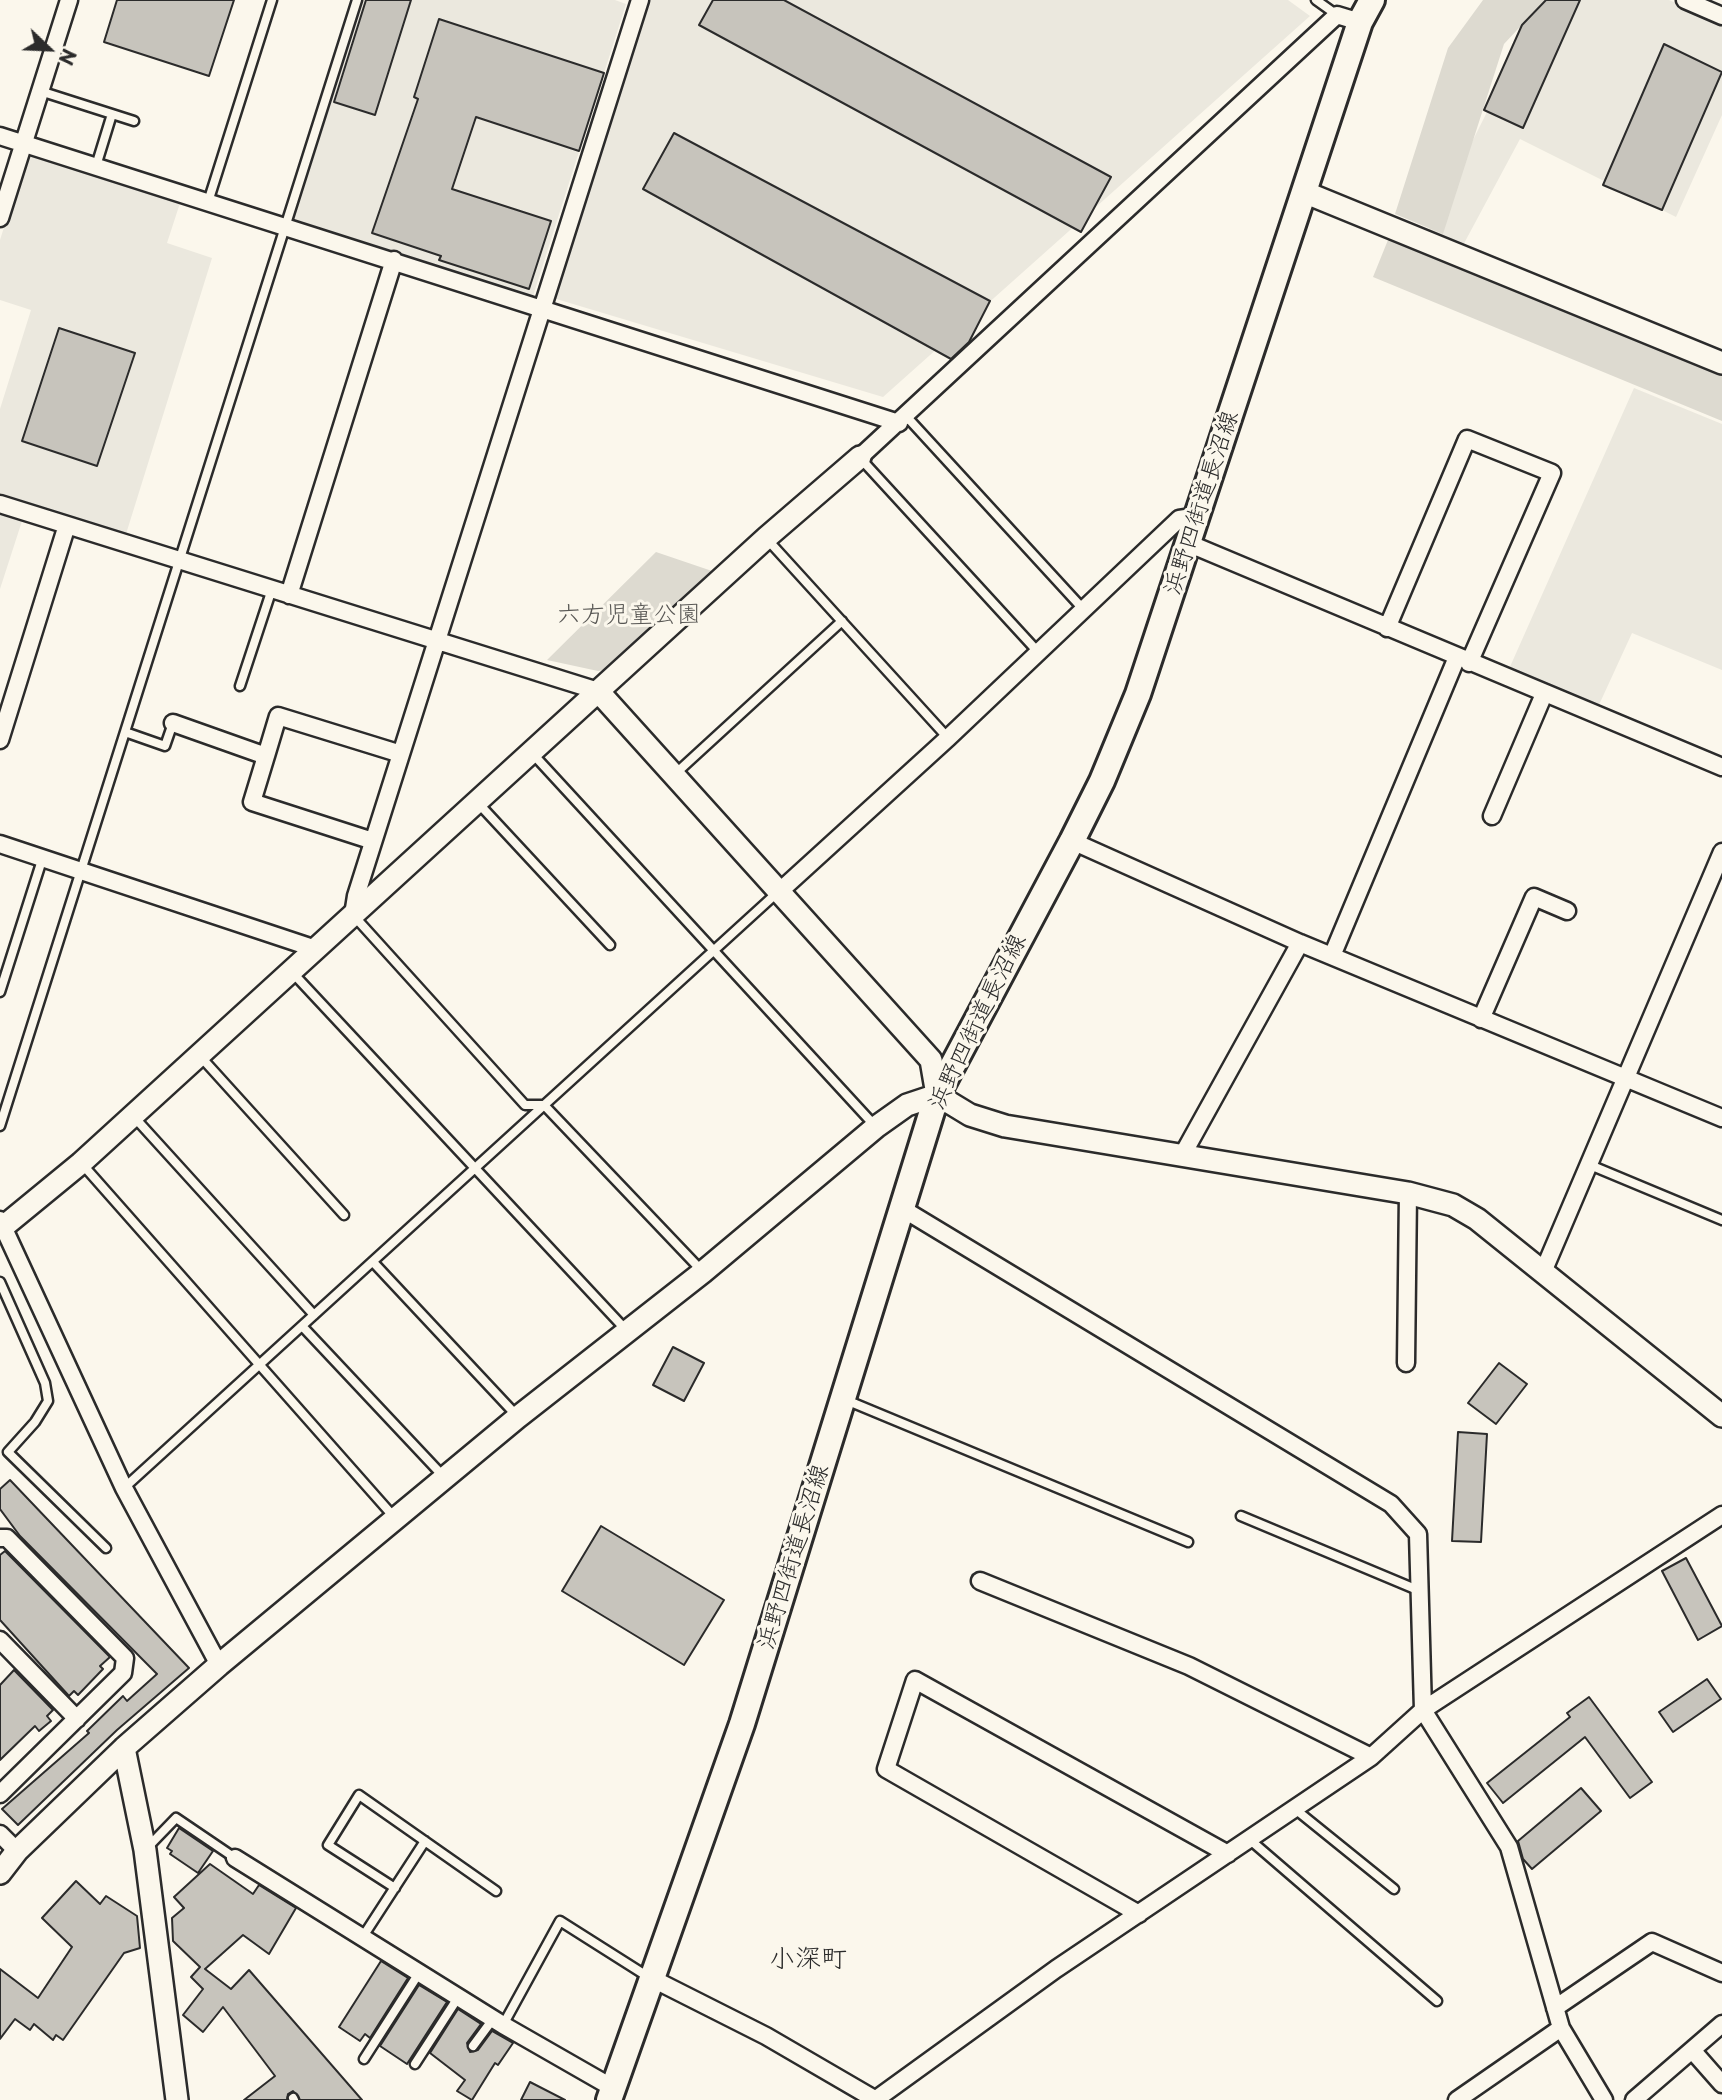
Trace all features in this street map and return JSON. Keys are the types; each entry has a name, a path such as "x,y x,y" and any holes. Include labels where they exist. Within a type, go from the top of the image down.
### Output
{"main road":[{"name":"浜野四街道長沼線","path":"611,2094 742,1724 937,1095 1072,841 1102,781 1138,694 1190,544 1360,22 1372,0"}],"street":[{"path":"0,218 69,0"},
{"path":"353,915 373,841 640,0"},
{"path":"1685,0 1722,16"},
{"path":"219,1665 124,1488 2,1223 81,1163 766,538 903,419 1336,15 1360,22"},
{"path":"0,136 903,419"},
{"path":"1304,192 1722,363"},
{"path":"289,595 394,260"},
{"path":"1332,956 1463,660 1552,473 1467,439 1387,628"},
{"path":"0,504 598,691 931,1060 937,1095"},
{"path":"780,891 948,738 1179,519 1199,516"},
{"path":"0,740 67,525"},
{"path":"1190,544 1722,767"},
{"path":"1492,816 1544,694"},
{"path":"373,841 251,802 278,716 401,754"},
{"path":"173,723 266,757"},
{"path":"1072,841 1300,943 1722,1118"},
{"path":"0,844 80,873 316,948"},
{"path":"1543,1272 1722,852"},
{"path":"1481,1020 1534,897 1567,911"},
{"path":"1183,1154 1300,943"},
{"path":"0,1872 17,1851 124,1748 219,1665 518,1417 703,1272 876,1127 907,1105 937,1095 986,1121 1408,1193 1453,1205 1478,1219 1722,1416"},
{"path":"1406,1363 1408,1193"},
{"path":"903,1209 1391,1504 1418,1534 1423,1710 1508,1847 1561,2028 1604,2100"},
{"path":"653,1979 766,2036 875,2100 1139,1914 1371,1757 1423,1710 1722,1515"},
{"path":"0,1538 8,1538 125,1658 123,1673 0,1794"},
{"path":"980,1581 1189,1666 1371,1757"},
{"path":"4,1651 77,1718"},
{"path":"1139,1914 886,1769 915,1680 1228,1854"},
{"path":"124,1748 145,1850 177,2100"},
{"path":"0,1834 17,1851"},
{"path":"235,1858 459,1996 611,2094"},
{"path":"1555,2008 1651,1942 1722,1973"},
{"path":"1634,2100 1722,2024"},
{"path":"1457,2100 1561,2028"},
{"path":"1692,2050 1722,2084"}],"lane":[{"path":"208,201 272,0"},
{"path":"0,1126 357,0"},
{"path":"1316,0 1336,15"},
{"path":"40,91 134,121"},
{"path":"96,166 113,114"},
{"path":"903,419 1084,610"},
{"path":"860,457 1039,653"},
{"path":"766,538 948,738"},
{"path":"240,686 272,589"},
{"path":"674,775 842,621"},
{"path":"125,732 165,746 173,723"},
{"path":"531,752 876,1127"},
{"path":"477,802 610,946"},
{"path":"0,992 42,860"},
{"path":"124,1488 780,891"},
{"path":"353,915 525,1105 544,1105 703,1272"},
{"path":"291,971 627,1331"},
{"path":"200,1055 344,1215"},
{"path":"133,1116 314,1315"},
{"path":"81,1163 396,1519"},
{"path":"1590,1165 1722,1220"},
{"path":"373,1262 518,1417"},
{"path":"0,1282 44,1383 48,1401 36,1422 4,1453 106,1549"},
{"path":"302,1326 445,1478"},
{"path":"844,1399 1188,1542"},
{"path":"1241,1516 1420,1591"},
{"path":"395,1888 328,1845 359,1795 496,1891"},
{"path":"1295,1809 1394,1889"},
{"path":"145,1850 176,1818 235,1858"},
{"path":"1249,1839 1437,2001"},
{"path":"362,1938 425,1841"},
{"path":"473,2046 498,2022 560,1921 653,1979"},
{"path":"364,2059 419,1973"},
{"path":"415,2064 459,1996"}],"shaded area":[{"path":"364,0 615,0 626,4 533,296 294,219"},
{"path":"650,0 1288,0 1310,16 883,397 553,298"},
{"path":"1543,0 1669,0 1722,23 1722,115 1676,217 1520,139 1461,249 1425,236"},
{"path":"28,151 181,200 167,243 212,258 126,534 0,493 0,409 31,310 0,300 0,240"},
{"path":"1634,388 1722,424 1722,670 1632,633 1598,707 1509,669"},
{"path":"0,514 22,521 0,589"}],"green space":[{"path":"1483,0 1545,0 1504,44 1443,234 1395,214 1448,48"},
{"path":"1390,235 1722,372 1722,421 1373,277"},
{"name":"六方児童公園","path":"656,552 712,571 611,669 598,671 547,660"}],"building":[{"path":"117,0 234,0 209,76 104,42"},
{"path":"366,0 411,0 375,115 334,102"},
{"path":"713,0 784,0 1111,177 1081,232 699,25"},
{"path":"1546,0 1580,0 1523,128 1484,110 1522,25"},
{"path":"439,19 604,73 579,151 476,117 452,189 551,221 529,289 439,260 441,256 372,233 418,99 414,97"},
{"path":"1664,44 1722,72 1662,210 1603,185"},
{"path":"674,133 990,301 969,342 951,359 643,189"},
{"path":"59,328 135,353 97,466 22,441"},
{"path":"673,1347 704,1363 684,1401 653,1385"},
{"path":"1499,1363 1527,1384 1496,1424 1468,1403"},
{"path":"1458,1432 1487,1434 1481,1542 1452,1541"},
{"path":"10,1480 189,1668 117,1730 18,1825 2,1809 89,1733 87,1731 123,1696 127,1701 157,1674 20,1536 0,1509 0,1489"},
{"path":"601,1526 724,1600 684,1665 562,1591"},
{"path":"5,1551 110,1657 100,1666 103,1669 78,1695 74,1691 69,1696 0,1620 0,1555"},
{"path":"1686,1558 1722,1626 1698,1640 1662,1571"},
{"path":"14,1670 53,1710 47,1716 51,1721 39,1731 35,1726 0,1760 0,1685"},
{"path":"1707,1679 1721,1699 1673,1732 1659,1712"},
{"path":"1589,1697 1652,1782 1630,1798 1585,1737 1503,1803 1487,1783 1570,1717 1567,1713"},
{"path":"1581,1788 1601,1811 1532,1869 1523,1859 1518,1841"},
{"path":"179,1828 213,1851 198,1873 170,1854 172,1851 167,1848"},
{"path":"210,1864 253,1894 259,1885 296,1908 269,1954 243,1935 205,1969 231,1989 249,1970 362,2100 300,2100 293,2091 288,2094 287,2100 244,2100 275,2076 223,2007 203,2032 183,2015 203,1989 191,1977 200,1967 173,1941 172,1918 184,1908 174,1897"},
{"path":"76,1881 100,1904 106,1896 137,1916 140,1948 124,1953 63,2040 56,2035 53,2040 34,2024 30,2030 15,2019 0,2039 0,1969 38,1998 72,1947 42,1918"},
{"path":"381,1961 408,1978 370,2038 365,2034 360,2041 339,2027"},
{"path":"419,1985 447,2002 407,2064 380,2046"},
{"path":"458,2009 481,2024 467,2043 470,2052 478,2050 492,2031 513,2043 498,2065 495,2063 472,2100 457,2091 465,2080 430,2053"},
{"path":"530,2082 565,2100 521,2100"}],"district":[{"name":"小深町","path":"808,1960"}]}
